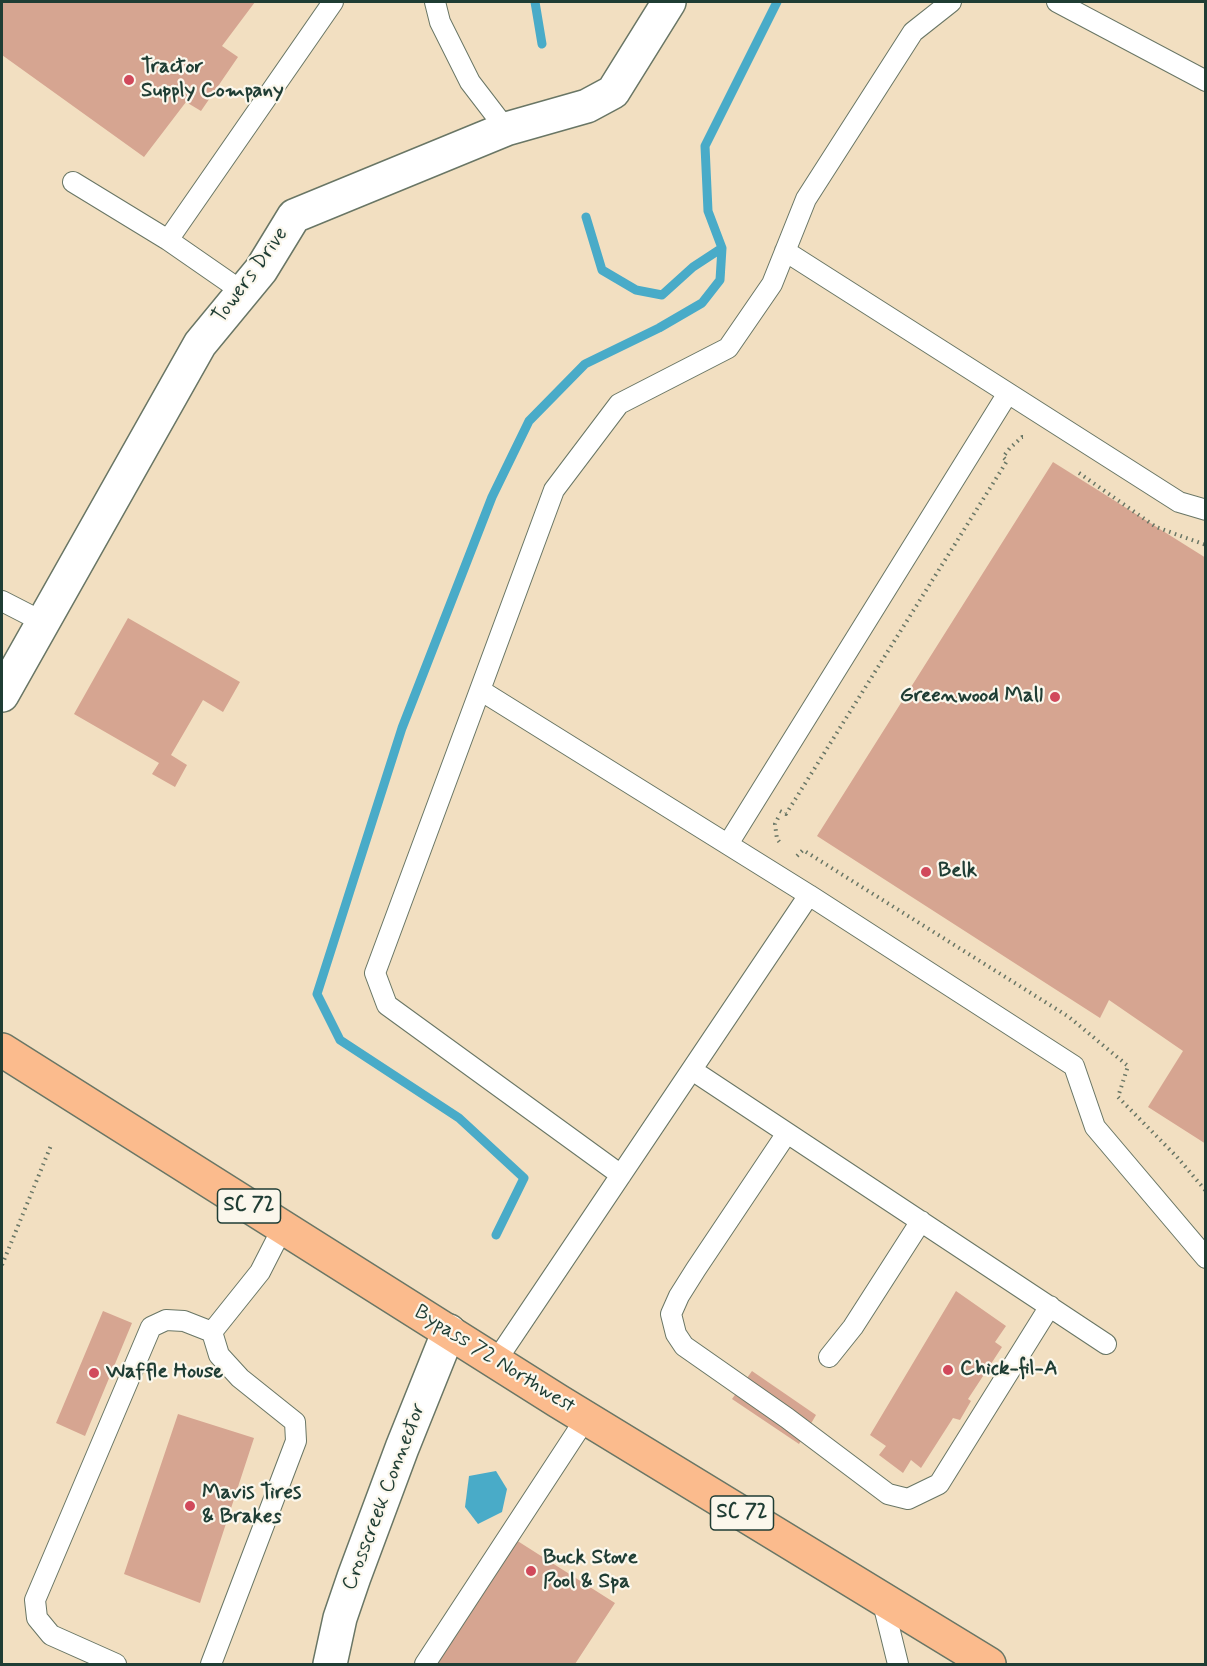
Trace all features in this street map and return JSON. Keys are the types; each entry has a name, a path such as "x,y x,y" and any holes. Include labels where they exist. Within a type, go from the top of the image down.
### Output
{"highway":[{"name":"Bypass 72 Northwest","path":"2,1050 586,1418 989,1665"}],"street":[{"name":"Towers Drive","path":"2,695 200,344 261,270 294,216 506,129 587,105 613,92 669,2"},
{"name":"Crosscreek Connector","path":"330,1665 340,1618 354,1577 449,1331"}],"lane":[{"path":"168,240 333,2"},
{"path":"435,2 441,22 470,82 506,129"},
{"path":"621,1176 387,1005 375,973 554,490 619,404 728,348 772,284 806,199 913,32 951,2"},
{"path":"1057,2 1206,81"},
{"path":"73,182 168,240 243,292"},
{"path":"785,251 1179,502 1206,510"},
{"path":"728,844 1008,393"},
{"path":"2,601 43,622"},
{"path":"480,690 809,895 1074,1066 1095,1127 1206,1258"},
{"path":"496,1361 809,895"},
{"path":"692,1070 1106,1344"},
{"path":"787,1133 685,1287 670,1314 676,1334 684,1346 787,1418 888,1494 908,1499 939,1485 1050,1306"},
{"path":"830,1357 853,1327 921,1221"},
{"path":"212,1332 260,1272 283,1227"},
{"path":"116,1665 51,1635 37,1618 35,1600 151,1327 166,1320 184,1321 212,1332"},
{"path":"211,1665 296,1441 295,1422 240,1378 219,1355 212,1332"},
{"path":"425,1665 586,1418"},
{"path":"882,1599 898,1665"}],"path":[{"path":"1032,437 1022,437 1003,456 1007,461 786,814 780,810 775,824 777,839 787,850 797,856 803,850 1069,1017 1128,1066 1118,1097 1177,1157 1206,1191"},
{"path":"1071,468 1156,527 1206,544"},
{"path":"2,1265 52,1143"}],"water":[{"path":"496,1471 507,1489 502,1512 478,1524 465,1507 469,1476"}],"building":[{"name":"Tractor Supply Company","path":"2,2 255,2 222,46 238,57 201,111 186,102 144,157 2,55"},
{"name":"Greenwood Mall","path":"1053,462 1206,558 1206,1144 1148,1107 1183,1051 1109,1000 1100,1018 817,836"},
{"path":"128,618 240,682 223,712 203,700 171,755 187,765 175,787 152,774 159,763 74,714"},
{"name":"Chick-fil-A","path":"956,1291 1006,1326 995,1342 1002,1347 968,1399 971,1401 960,1420 953,1418 921,1468 911,1460 903,1473 879,1455 886,1446 870,1435"},
{"name":"Waffle House","path":"103,1311 132,1323 85,1436 56,1423"},
{"path":"752,1371 816,1415 799,1444 732,1399"},
{"name":"Mavis Tires & Brakes","path":"178,1414 254,1438 200,1603 124,1574"},
{"name":"Buck Stove Pool & Spa","path":"516,1540 615,1603 575,1664 437,1664"}],"waterway":[{"path":"535,2 542,44"},
{"path":"496,1235 524,1178 459,1118 340,1040 317,994 402,728 492,497 529,421 585,364 659,328 702,303 720,280 722,248 708,211 705,146 777,2"},
{"path":"586,217 602,270 636,290 662,295 693,267 722,248"}],"place":[{"name":"Tractor Supply Company","path":"129,80"},
{"name":"Greenwood Mall","path":"1055,697"},
{"name":"Belk","path":"926,872"},
{"name":"Chick-fil-A","path":"948,1370"},
{"name":"Waffle House","path":"94,1373"},
{"name":"Mavis Tires & Brakes","path":"190,1506"},
{"name":"Buck Stove Pool & Spa","path":"531,1571"}]}
